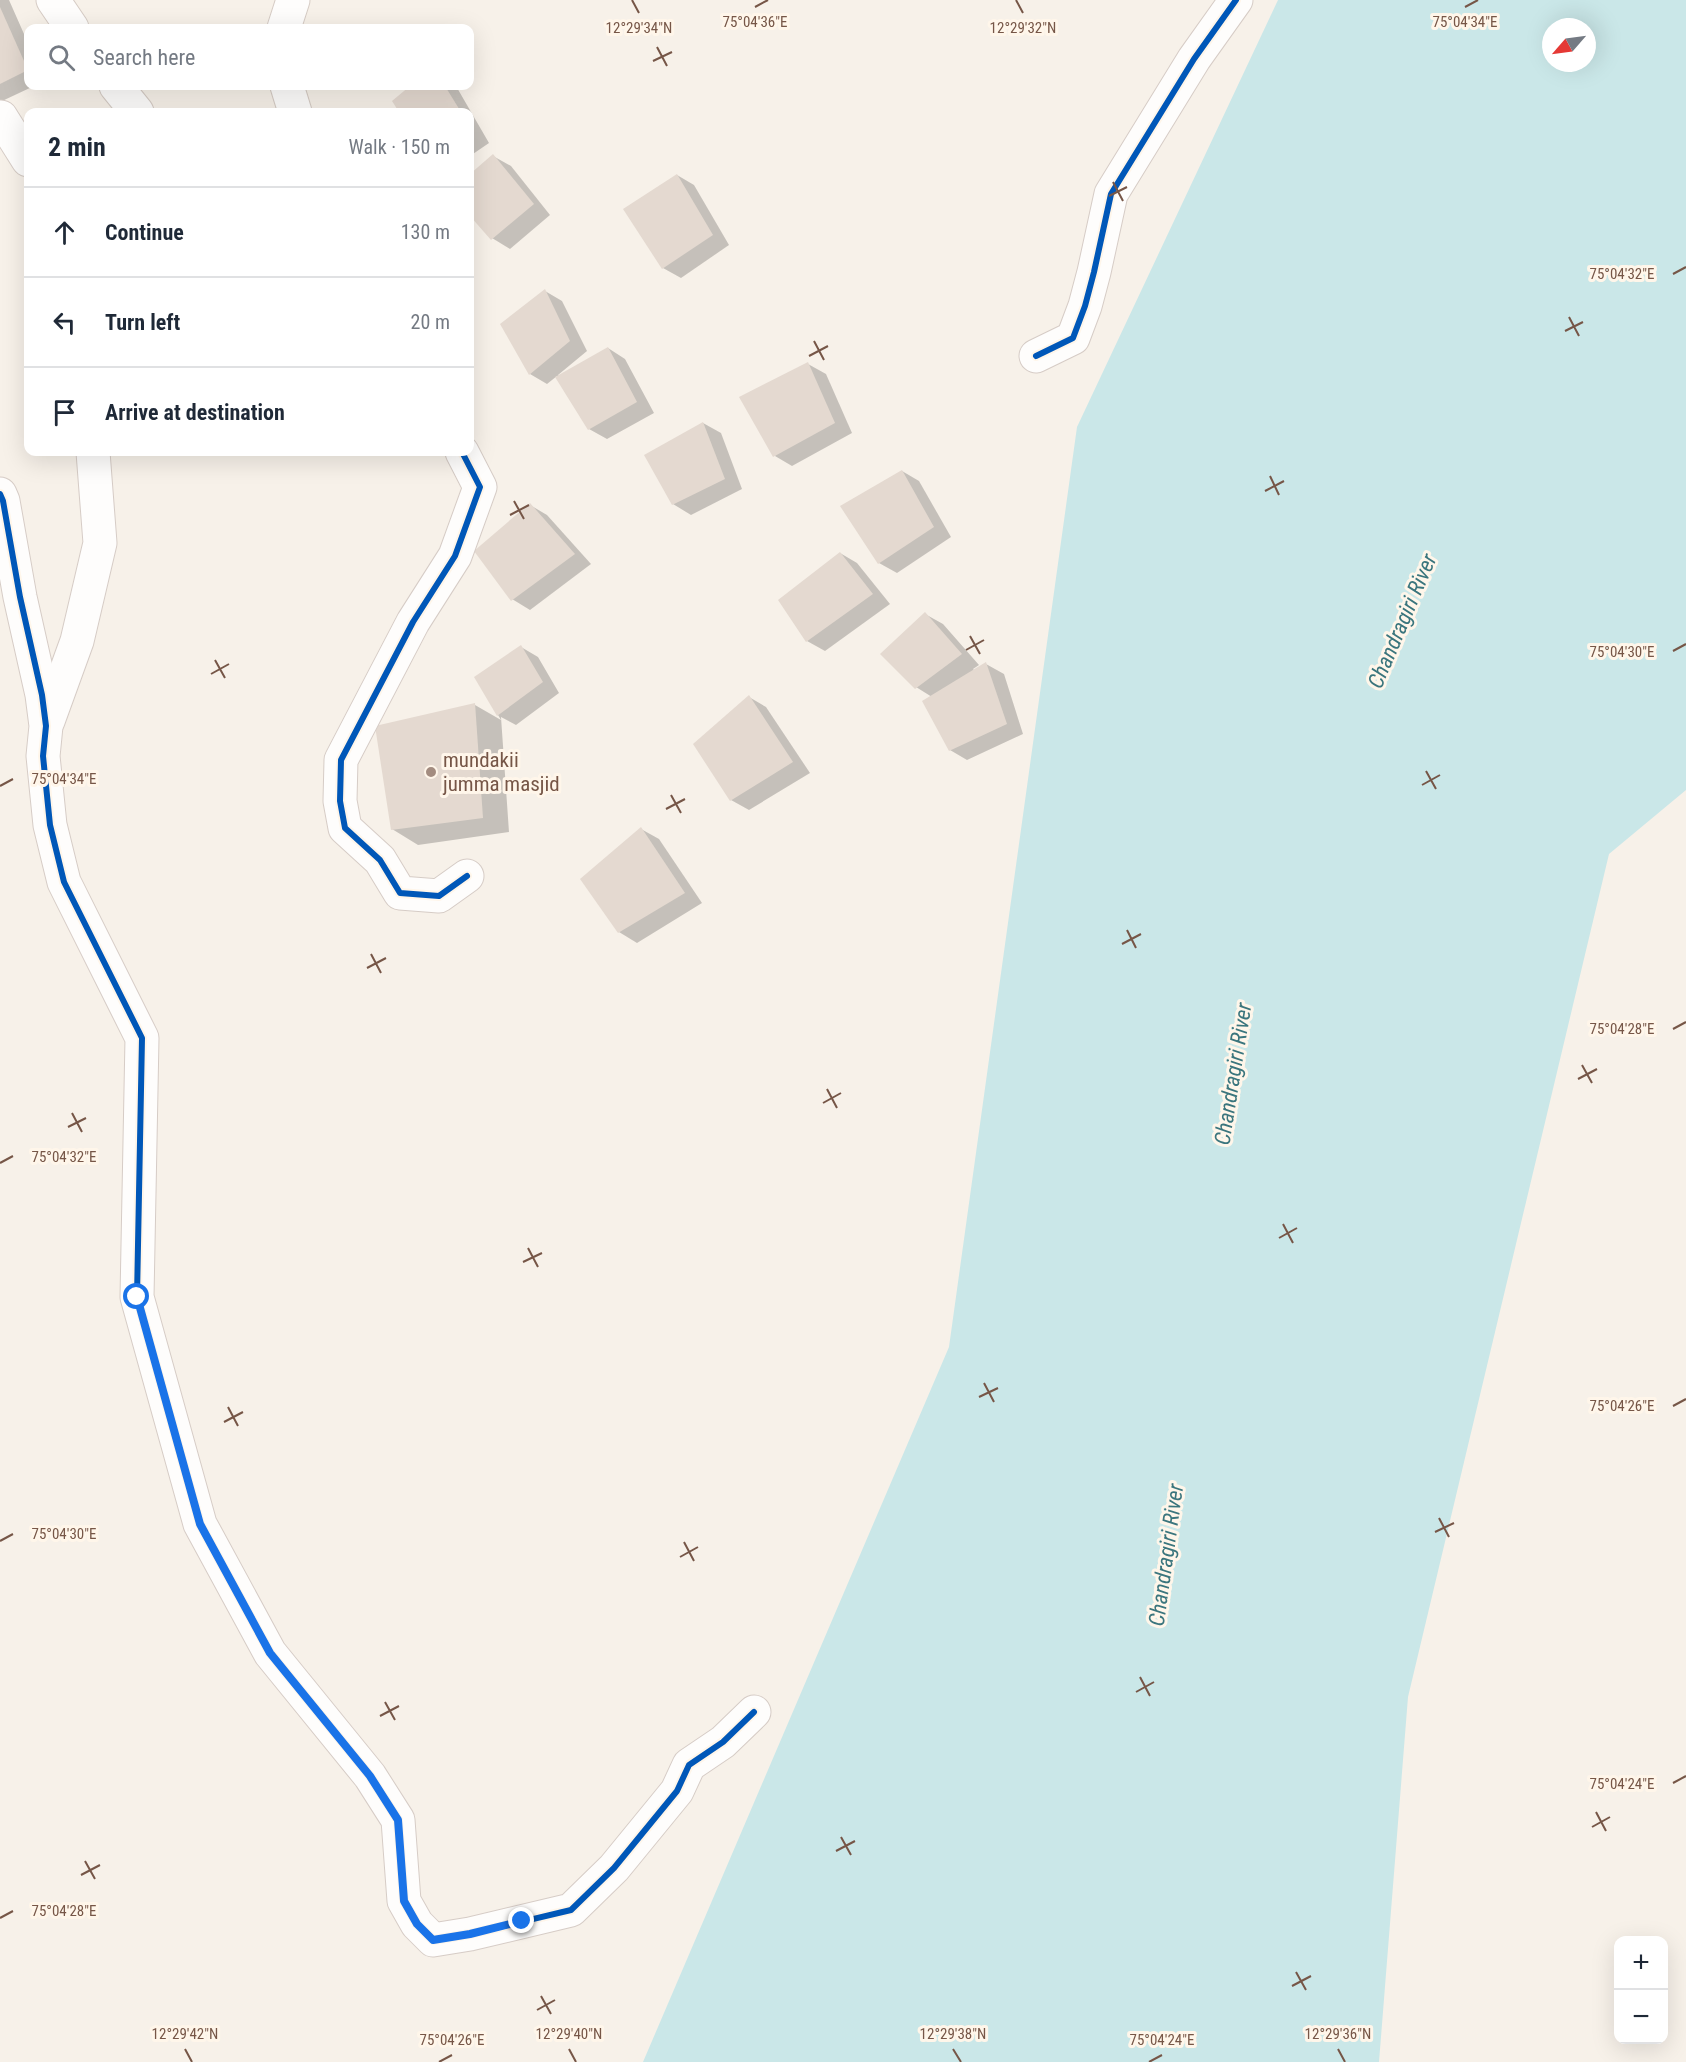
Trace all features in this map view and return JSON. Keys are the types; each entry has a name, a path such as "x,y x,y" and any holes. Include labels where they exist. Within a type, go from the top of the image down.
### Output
{"street":[{"path":"52,0 69,24"},
{"path":"285,24 293,0"},
{"path":"1036,356 1073,338 1088,295 1111,194 1194,59 1236,0"},
{"path":"119,90 134,108"},
{"path":"287,90 294,108"},
{"path":"1,117 24,154"},
{"path":"46,726 76,641 100,543 93,456"},
{"path":"464,456 480,487 455,556 413,622 341,760 340,801 345,828 380,860 400,893 439,896 467,876"},
{"path":"0,494 42,694 46,726 43,756 50,825 64,882 142,1038 137,1297 200,1524 270,1653 370,1776 398,1820 404,1901 417,1924 433,1940 470,1934 571,1910 621,1860 677,1791 689,1766 723,1742 754,1712"}],"water":[{"name":"Chandragiri River","path":"1278,0 1686,0 1686,790 1609,854 1408,1697 1379,2062 643,2062 949,1347 1077,427"}],"building":[{"path":"0,7 24,61 24,72 0,84"},
{"path":"405,90 447,90 459,108 396,108 392,101"},
{"path":"493,154 534,204 491,240 474,221 474,171"},
{"path":"677,174 713,235 662,269 623,209"},
{"path":"545,289 570,341 529,375 500,324"},
{"path":"608,347 637,402 588,430 555,377"},
{"path":"808,362 835,423 773,457 739,397"},
{"path":"703,422 725,479 672,505 644,455"},
{"path":"902,470 934,527 878,564 840,506"},
{"path":"530,503 575,554 511,601 474,551"},
{"path":"840,552 873,594 806,642 778,600"},
{"path":"925,612 962,654 915,689 880,654"},
{"path":"521,645 543,682 497,716 474,677"},
{"path":"986,662 1007,724 949,751 922,701"},
{"path":"749,695 793,762 730,801 693,744"},
{"name":"mundakii jumma masjid","path":"475,703 483,818 391,830 375,726"},
{"path":"641,827 685,893 618,933 580,879"}],"cycle path":[{"path":"1036,356 1073,338 1094,272 1111,194 1194,59 1236,0"},
{"path":"464,456 480,487 455,556 413,622 341,760 340,801 345,828 380,860 400,893 439,896 467,876"},
{"path":"0,494 42,695 46,726 43,756 50,825 64,882 142,1038 137,1297 200,1524 270,1653 370,1776 398,1820 404,1901 417,1924 433,1940 470,1934 571,1910 614,1868 677,1791 689,1765 723,1742 754,1712"}],"place":[{"name":"mundakii jumma masjid","path":"431,772"}],"route":[{"path":"137,1297 200,1524 270,1653 370,1776 398,1820 404,1901 417,1924 433,1940 470,1934 522,1921"}]}
